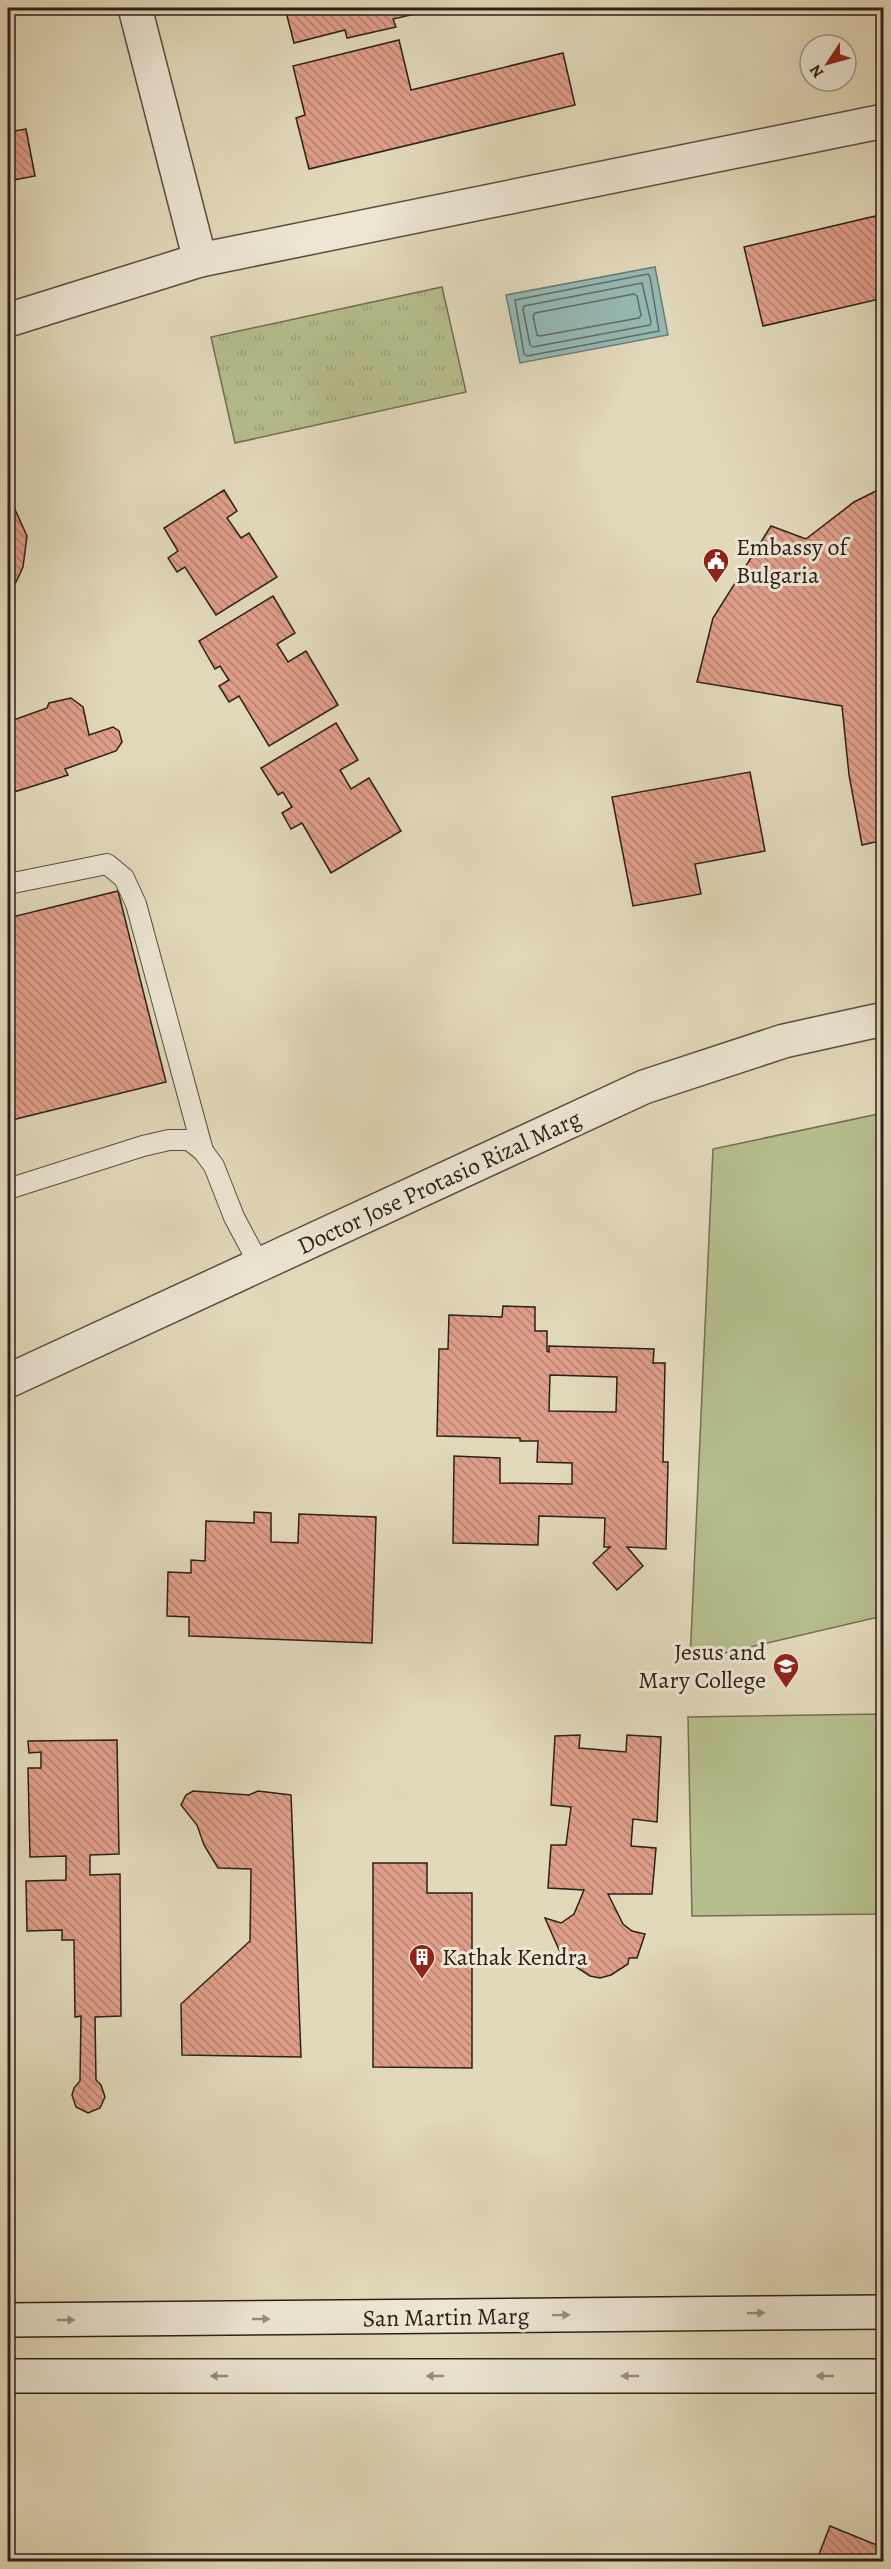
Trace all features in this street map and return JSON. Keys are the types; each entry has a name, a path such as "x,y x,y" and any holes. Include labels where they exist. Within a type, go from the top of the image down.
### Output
{"street":[{"path":"135,8 201,260"},
{"path":"8,320 201,260 884,122"},
{"name":"Doctor Jose Protasio Rizal Marg","path":"8,1381 644,1087 784,1041 884,1019"},
{"name":"San Martin Marg","path":"8,2320 884,2312"},
{"path":"8,2376 884,2376"}],"lane":[{"path":"8,884 107,864 124,878 136,904 203,1151"},
{"path":"8,1189 143,1146 169,1140 189,1140 203,1151 214,1166 234,1217 260,1266"}],"green space":[{"path":"442,287 466,392 235,443 211,337"},
{"path":"883,1113 883,1616 690,1661 713,1149"},
{"path":"883,1714 883,1914 692,1916 688,1717"}],"water":[{"path":"655,267 668,335 520,363 506,295"}],"building":[{"path":"285,8 441,8 393,19 396,27 347,38 345,30 294,43"},
{"path":"399,40 411,90 563,53 575,105 309,169 296,118 305,115 293,66"},
{"path":"26,129 35,176 8,181 8,132"},
{"path":"884,214 884,298 763,326 744,247"},
{"path":"884,487 884,840 862,845 849,775 842,706 697,682 713,618 771,526 806,539 854,502"},
{"path":"224,490 237,511 227,518 241,538 249,533 277,577 216,615 185,567 177,572 168,558 178,551 164,528"},
{"path":"8,494 27,536 23,567 16,582 8,588"},
{"path":"273,596 295,633 277,644 288,662 306,651 338,705 269,746 239,696 229,702 219,686 229,680 220,666 215,669 199,641"},
{"path":"71,698 83,707 89,735 113,727 119,731 122,742 116,751 65,769 68,775 8,794 8,719 11,721 47,708 49,703"},
{"path":"336,723 358,760 340,770 351,789 369,778 401,831 331,873 302,823 291,829 282,813 292,807 283,792 278,795 261,768"},
{"path":"750,772 765,851 695,864 701,894 633,906 612,797"},
{"path":"118,891 166,1082 8,1121 8,918"},
{"path":"503,1306 535,1307 535,1331 547,1331 547,1351 549,1352 549,1346 654,1349 653,1363 665,1363 663,1462 668,1462 666,1549 627,1547 643,1566 617,1590 593,1563 610,1547 604,1547 605,1518 539,1516 538,1545 453,1543 454,1456 500,1458 500,1483 572,1484 572,1463 537,1462 538,1441 520,1441 520,1438 437,1436 439,1349 448,1349 449,1315 502,1317","holes":["550,1375 617,1377 616,1412 549,1411"]},
{"path":"254,1512 271,1513 271,1542 298,1543 299,1514 376,1517 372,1643 189,1636 189,1617 167,1616 168,1572 191,1573 191,1560 205,1561 206,1521 254,1523"},
{"path":"580,1735 579,1748 626,1752 627,1735 661,1737 657,1822 633,1819 631,1846 656,1848 652,1894 608,1894 623,1924 632,1931 645,1934 637,1958 629,1958 628,1964 611,1975 600,1978 590,1976 567,1961 560,1952 545,1918 561,1923 574,1914 584,1890 548,1888 551,1845 566,1845 571,1807 551,1805 555,1736"},
{"path":"117,1740 119,1854 90,1855 90,1875 120,1874 121,2016 95,2017 96,2080 101,2085 105,2097 100,2108 88,2113 76,2107 72,2095 80,2081 81,2016 75,2017 74,1940 62,1940 62,1930 27,1931 26,1881 66,1880 66,1856 30,1857 28,1768 41,1768 41,1752 29,1753 28,1741"},
{"path":"193,1791 249,1795 258,1791 291,1795 301,2057 182,2055 181,2004 250,1941 251,1869 218,1868 204,1845 197,1825 181,1805 186,1795"},
{"name":"Kathak Kendra","path":"373,1863 427,1863 427,1893 472,1893 472,2068 373,2067"},
{"path":"830,2526 884,2548 884,2562 816,2562"}],"place":[{"name":"Embassy of Bulgaria","path":"716,584"},
{"name":"Jesus and Mary College","path":"786,1689"},
{"name":"Kathak Kendra","path":"422,1980"}]}
